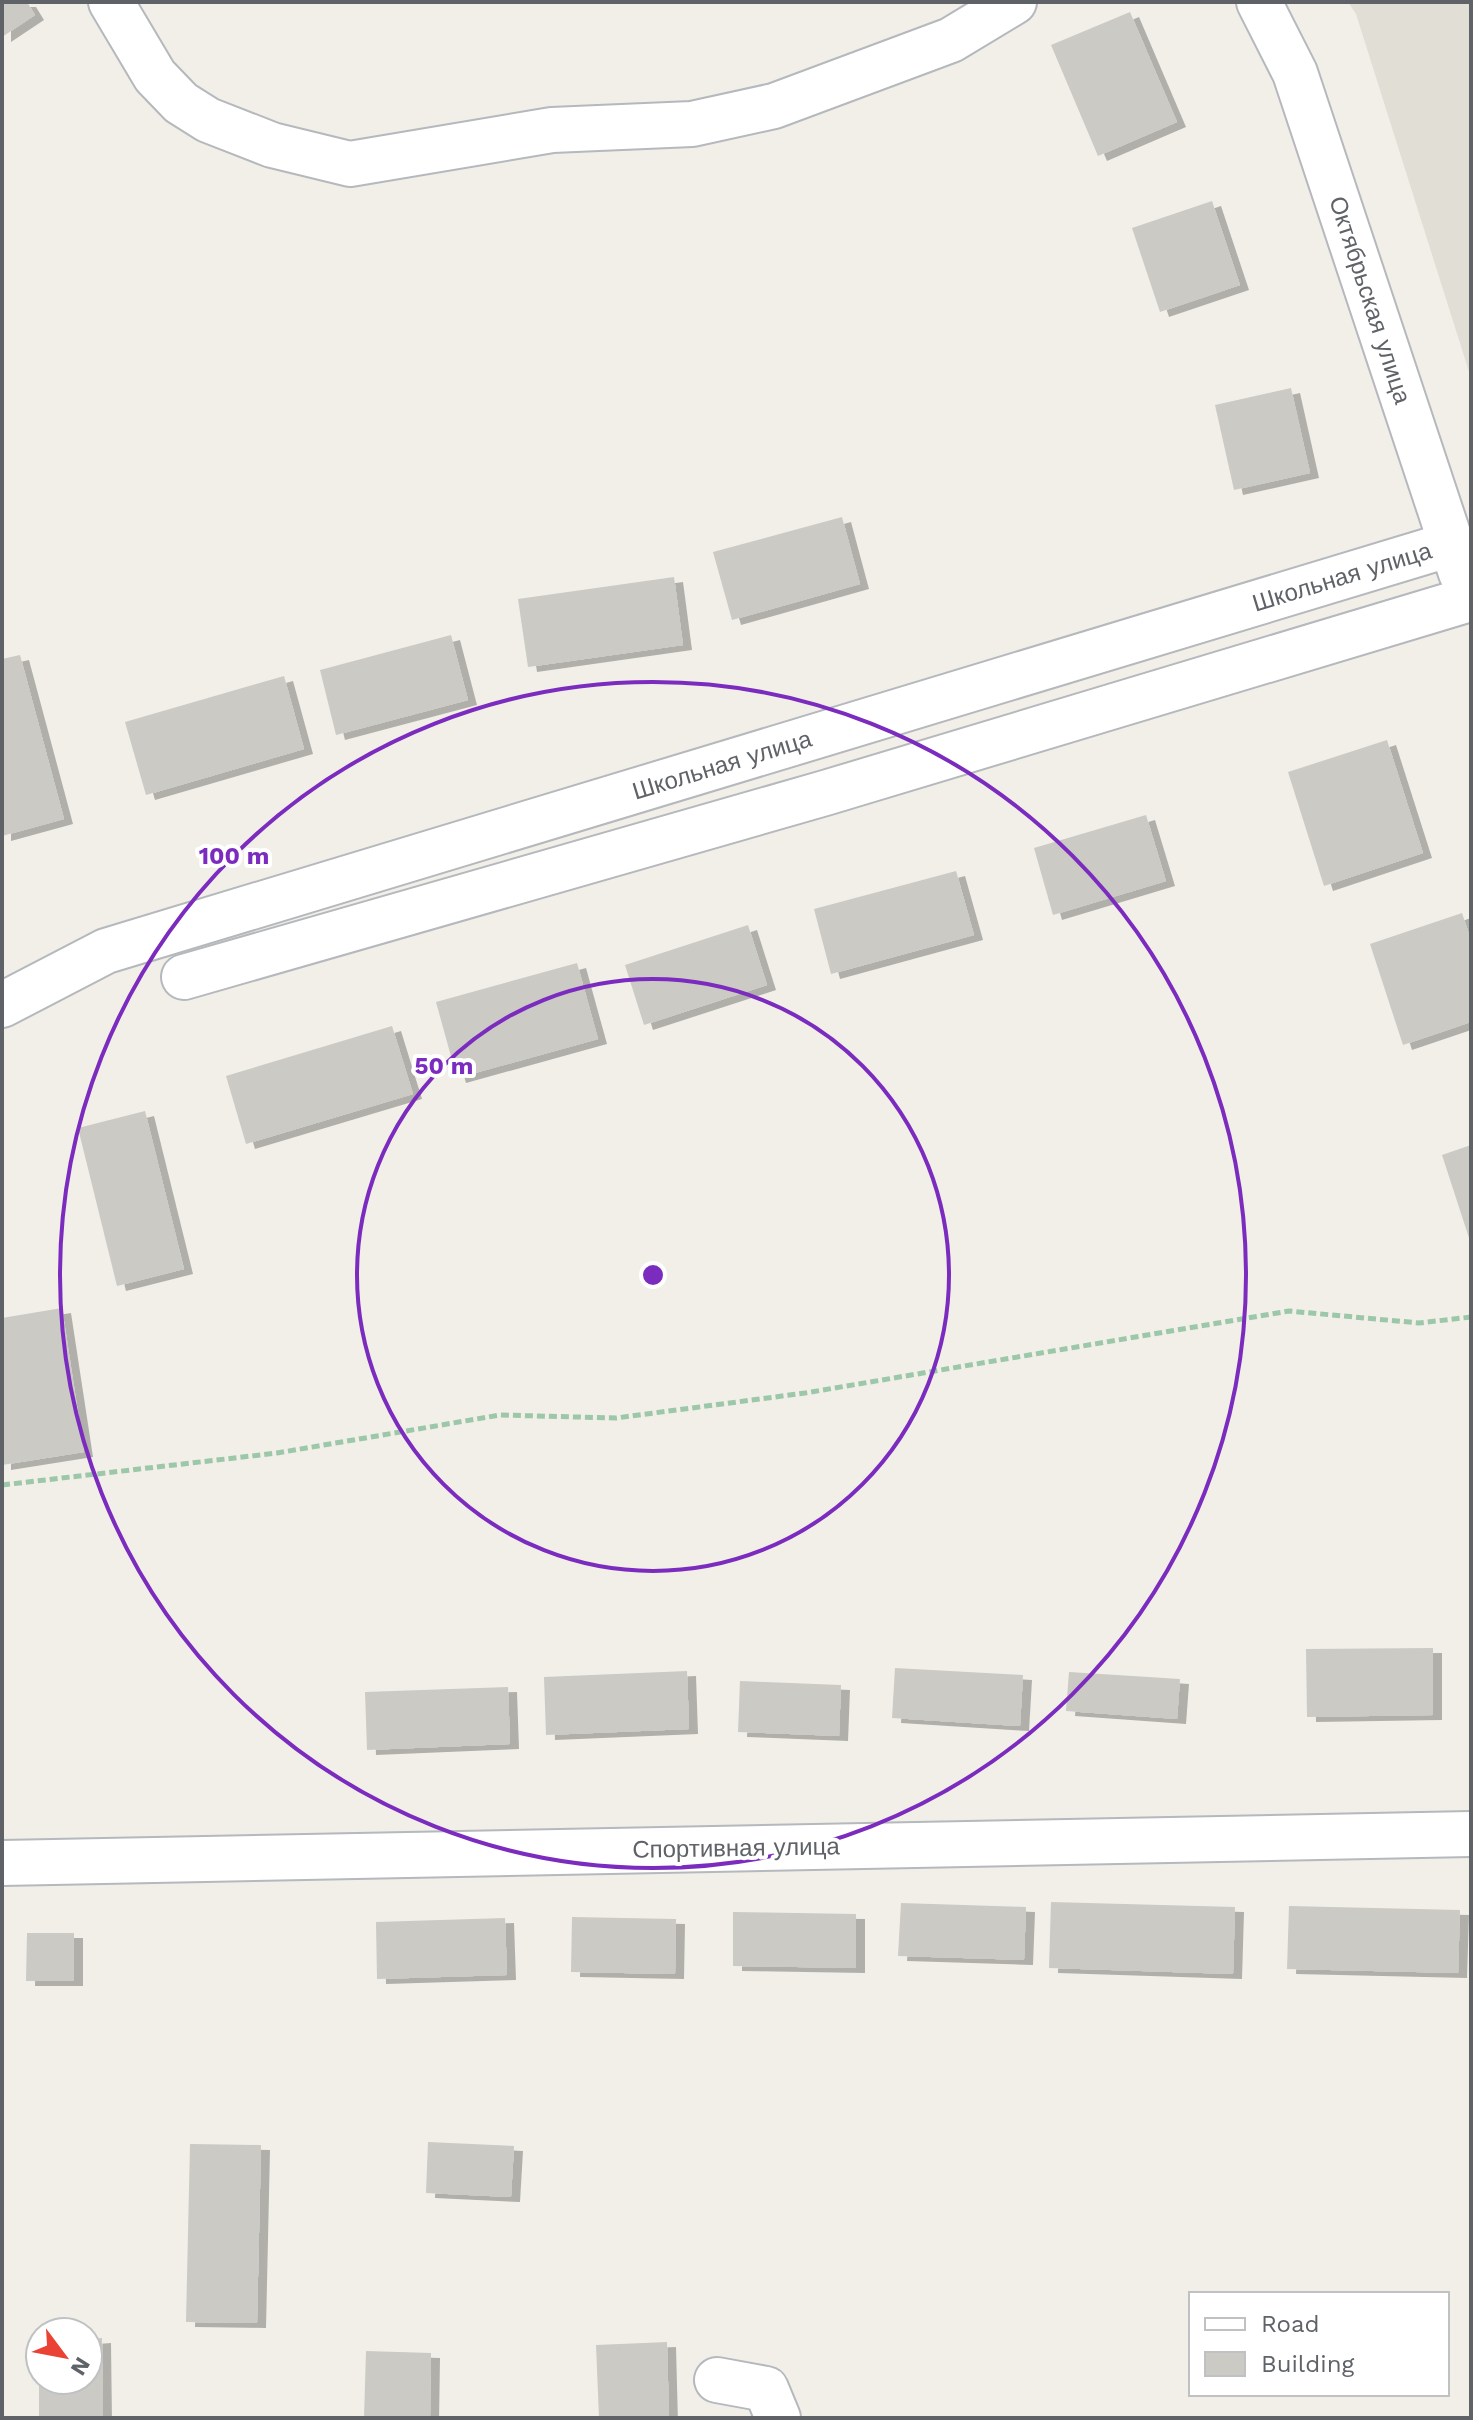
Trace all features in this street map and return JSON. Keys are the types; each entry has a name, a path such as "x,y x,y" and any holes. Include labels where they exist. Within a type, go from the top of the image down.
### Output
{"street":[{"path":"111,2 155,76 181,103 208,120 272,145 350,164 552,130 692,124 774,106 951,40 1014,2"},
{"name":"Октябрьская улица","path":"1259,2 1295,73 1470,600"},
{"name":"Школьная улица","path":"2,1005 106,951 1451,544"},
{"path":"184,977 840,788 1470,600"},
{"name":"Спортивная улица","path":"2,1863 1471,1834"},
{"path":"717,2380 766,2389 778,2418"}],"path":[{"path":"2,1485 277,1453 500,1415 616,1418 805,1393 1289,1311 1419,1323 1471,1317"}],"shaded area":[{"path":"1348,2 1471,2 1471,378 1356,14"}],"building":[{"path":"2,2 27,2 35,15 2,37"},
{"path":"1130,12 1177,122 1098,156 1051,45"},
{"path":"1212,201 1240,285 1160,312 1132,228"},
{"path":"1291,388 1310,473 1234,490 1215,405"},
{"path":"842,517 860,584 732,620 713,552"},
{"path":"674,577 683,645 528,667 518,599"},
{"path":"451,635 468,700 336,735 320,670"},
{"path":"20,655 64,819 2,836 2,659"},
{"path":"284,676 304,749 146,795 125,722"},
{"path":"1387,740 1423,853 1324,886 1288,772"},
{"path":"1146,815 1166,881 1053,915 1034,848"},
{"path":"956,871 974,935 831,974 814,909"},
{"path":"1462,913 1471,940 1471,1022 1403,1045 1370,944"},
{"path":"748,925 767,985 644,1025 625,965"},
{"path":"577,963 598,1039 457,1078 436,1002"},
{"path":"392,1026 413,1094 246,1144 226,1076"},
{"path":"145,1111 184,1269 117,1286 78,1128"},
{"path":"1471,1145 1471,1241 1470,1241 1442,1155"},
{"path":"62,1308 84,1452 2,1465 2,1318"},
{"path":"1433,1648 1433,1715 1307,1717 1306,1649"},
{"path":"895,1668 1023,1675 1020,1726 892,1718"},
{"path":"687,1671 689,1729 546,1735 544,1677"},
{"path":"1069,1672 1180,1679 1177,1719 1066,1711"},
{"path":"740,1681 841,1685 839,1736 738,1732"},
{"path":"508,1687 510,1744 367,1750 365,1692"},
{"path":"1051,1902 1235,1907 1233,1974 1049,1968"},
{"path":"901,1903 1026,1907 1024,1960 898,1956"},
{"path":"1289,1906 1460,1910 1458,1973 1287,1969"},
{"path":"733,1912 856,1914 856,1968 733,1966"},
{"path":"572,1917 676,1919 675,1974 571,1972"},
{"path":"505,1918 507,1975 377,1979 376,1922"},
{"path":"27,1933 74,1933 74,1981 26,1981"},
{"path":"428,2142 514,2146 511,2197 426,2193"},
{"path":"190,2144 261,2145 257,2323 186,2322"},
{"path":"667,2342 669,2418 599,2418 596,2345"},
{"path":"366,2351 431,2353 430,2418 364,2418"},
{"path":"39,2396 103,2396 103,2418 39,2418"}]}
